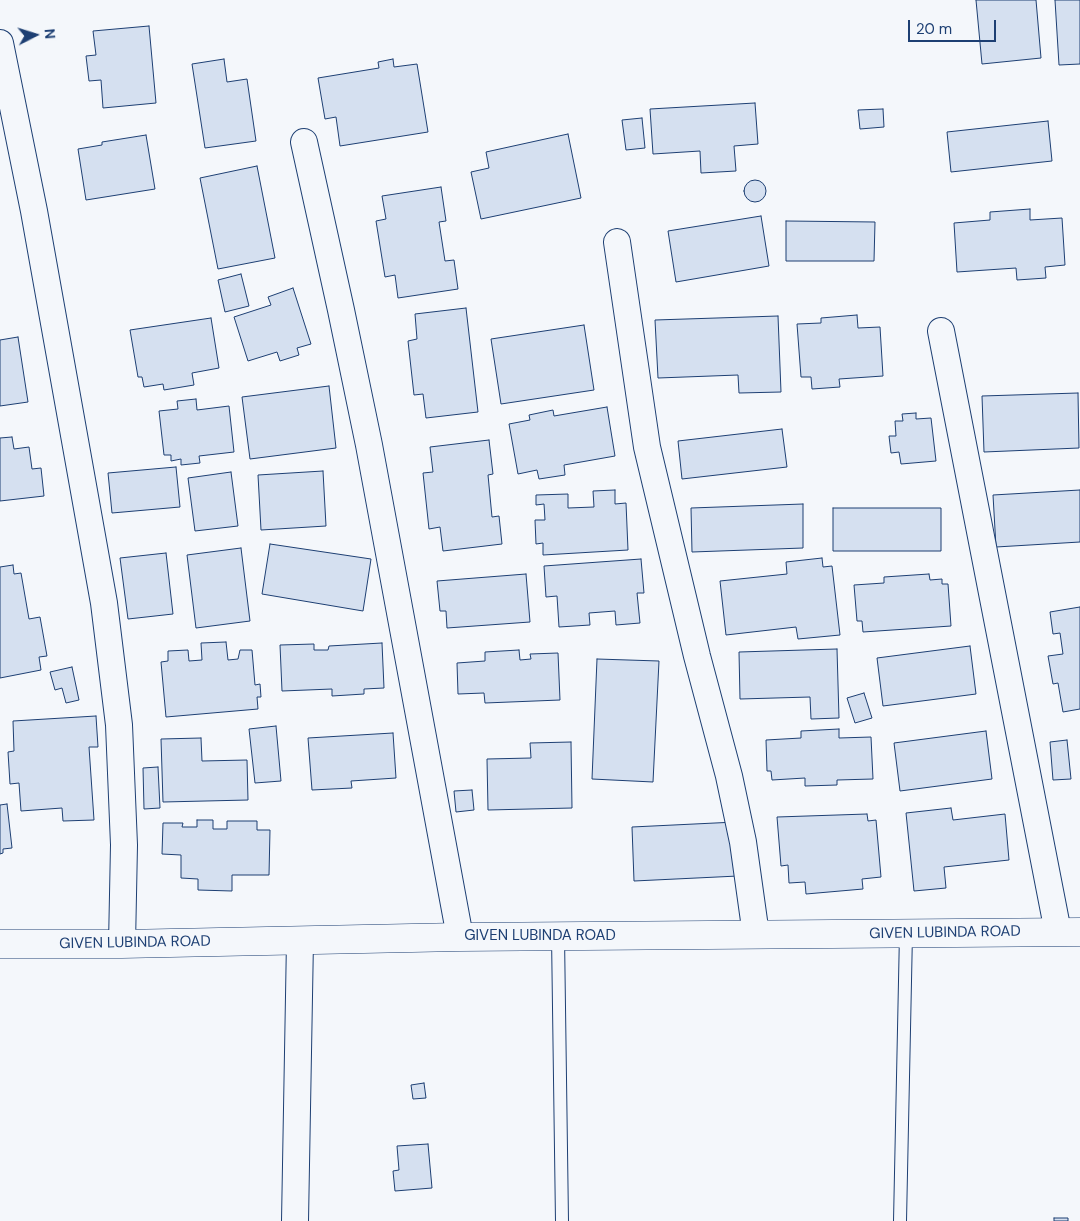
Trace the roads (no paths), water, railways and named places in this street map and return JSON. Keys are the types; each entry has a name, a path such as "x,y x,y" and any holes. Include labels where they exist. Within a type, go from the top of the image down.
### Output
{"street":[{"path":"0,43 34,211 104,603 119,725 124,845 122,944"},
{"path":"304,142 367,436 460,937"},
{"path":"617,242 647,447 697,656 729,776 743,842 756,935"},
{"path":"941,331 1069,932"},
{"name":"GIVEN LUBINDA ROAD","path":"0,944 122,944 460,937 1069,932"},
{"path":"295,1221 300,940"}],"lane":[{"path":"900,1221 906,933"},
{"path":"558,936 562,1221"}]}
